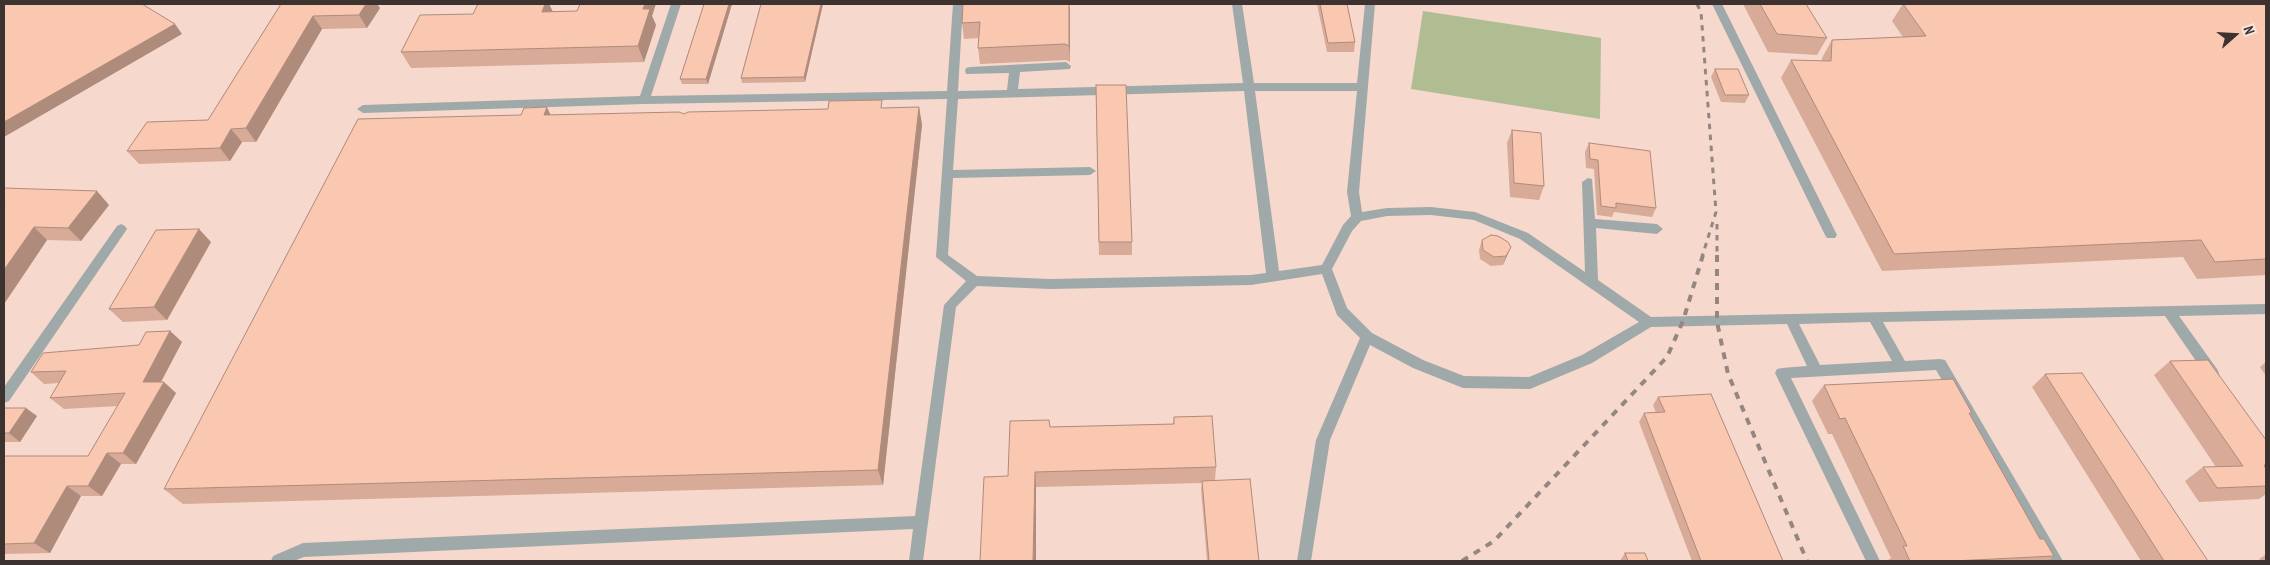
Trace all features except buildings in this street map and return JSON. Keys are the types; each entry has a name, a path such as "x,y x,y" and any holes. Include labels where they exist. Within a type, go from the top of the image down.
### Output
{"lane":[{"path":"644,100 676,4"},
{"path":"958,4 942,258 974,281 1060,284 1250,280 1326,269"},
{"path":"1237,4 1273,276"},
{"path":"1357,217 1353,192 1370,4"},
{"path":"1717,4 1831,235"},
{"path":"970,71 1066,66"},
{"path":"1012,93 1015,69"},
{"path":"363,110 644,100 697,104 1012,93 1249,87 1362,87"},
{"path":"947,174 1090,171"},
{"path":"1588,182 1592,284"},
{"path":"1649,322 1524,236 1475,216 1431,211 1387,212 1357,217 1346,228 1326,269 1342,311 1367,337 1418,364 1463,382 1530,383 1587,359 1649,322 2266,309"},
{"path":"1590,223 1657,229"},
{"path":"4,397 121,229"},
{"path":"916,561 950,305 974,281"},
{"path":"2168,311 2220,384"},
{"path":"1874,318 1901,366"},
{"path":"1791,320 1816,370"},
{"path":"1304,561 1323,440 1367,337"},
{"path":"1873,561 1782,373 1940,364 2056,561"},
{"path":"278,561 303,550 920,522"}],"shaded area":[{"path":"4,4 2266,4 2266,561 4,561"}],"green space":[{"path":"1423,11 1601,38 1600,119 1411,89"}],"railway":[{"path":"1697,4 1701,12 1716,212 1702,257"},
{"path":"1717,224 1717,322 1728,374 1807,561"},
{"path":"1462,561 1494,541 1667,357 1683,321 1703,255"}]}
